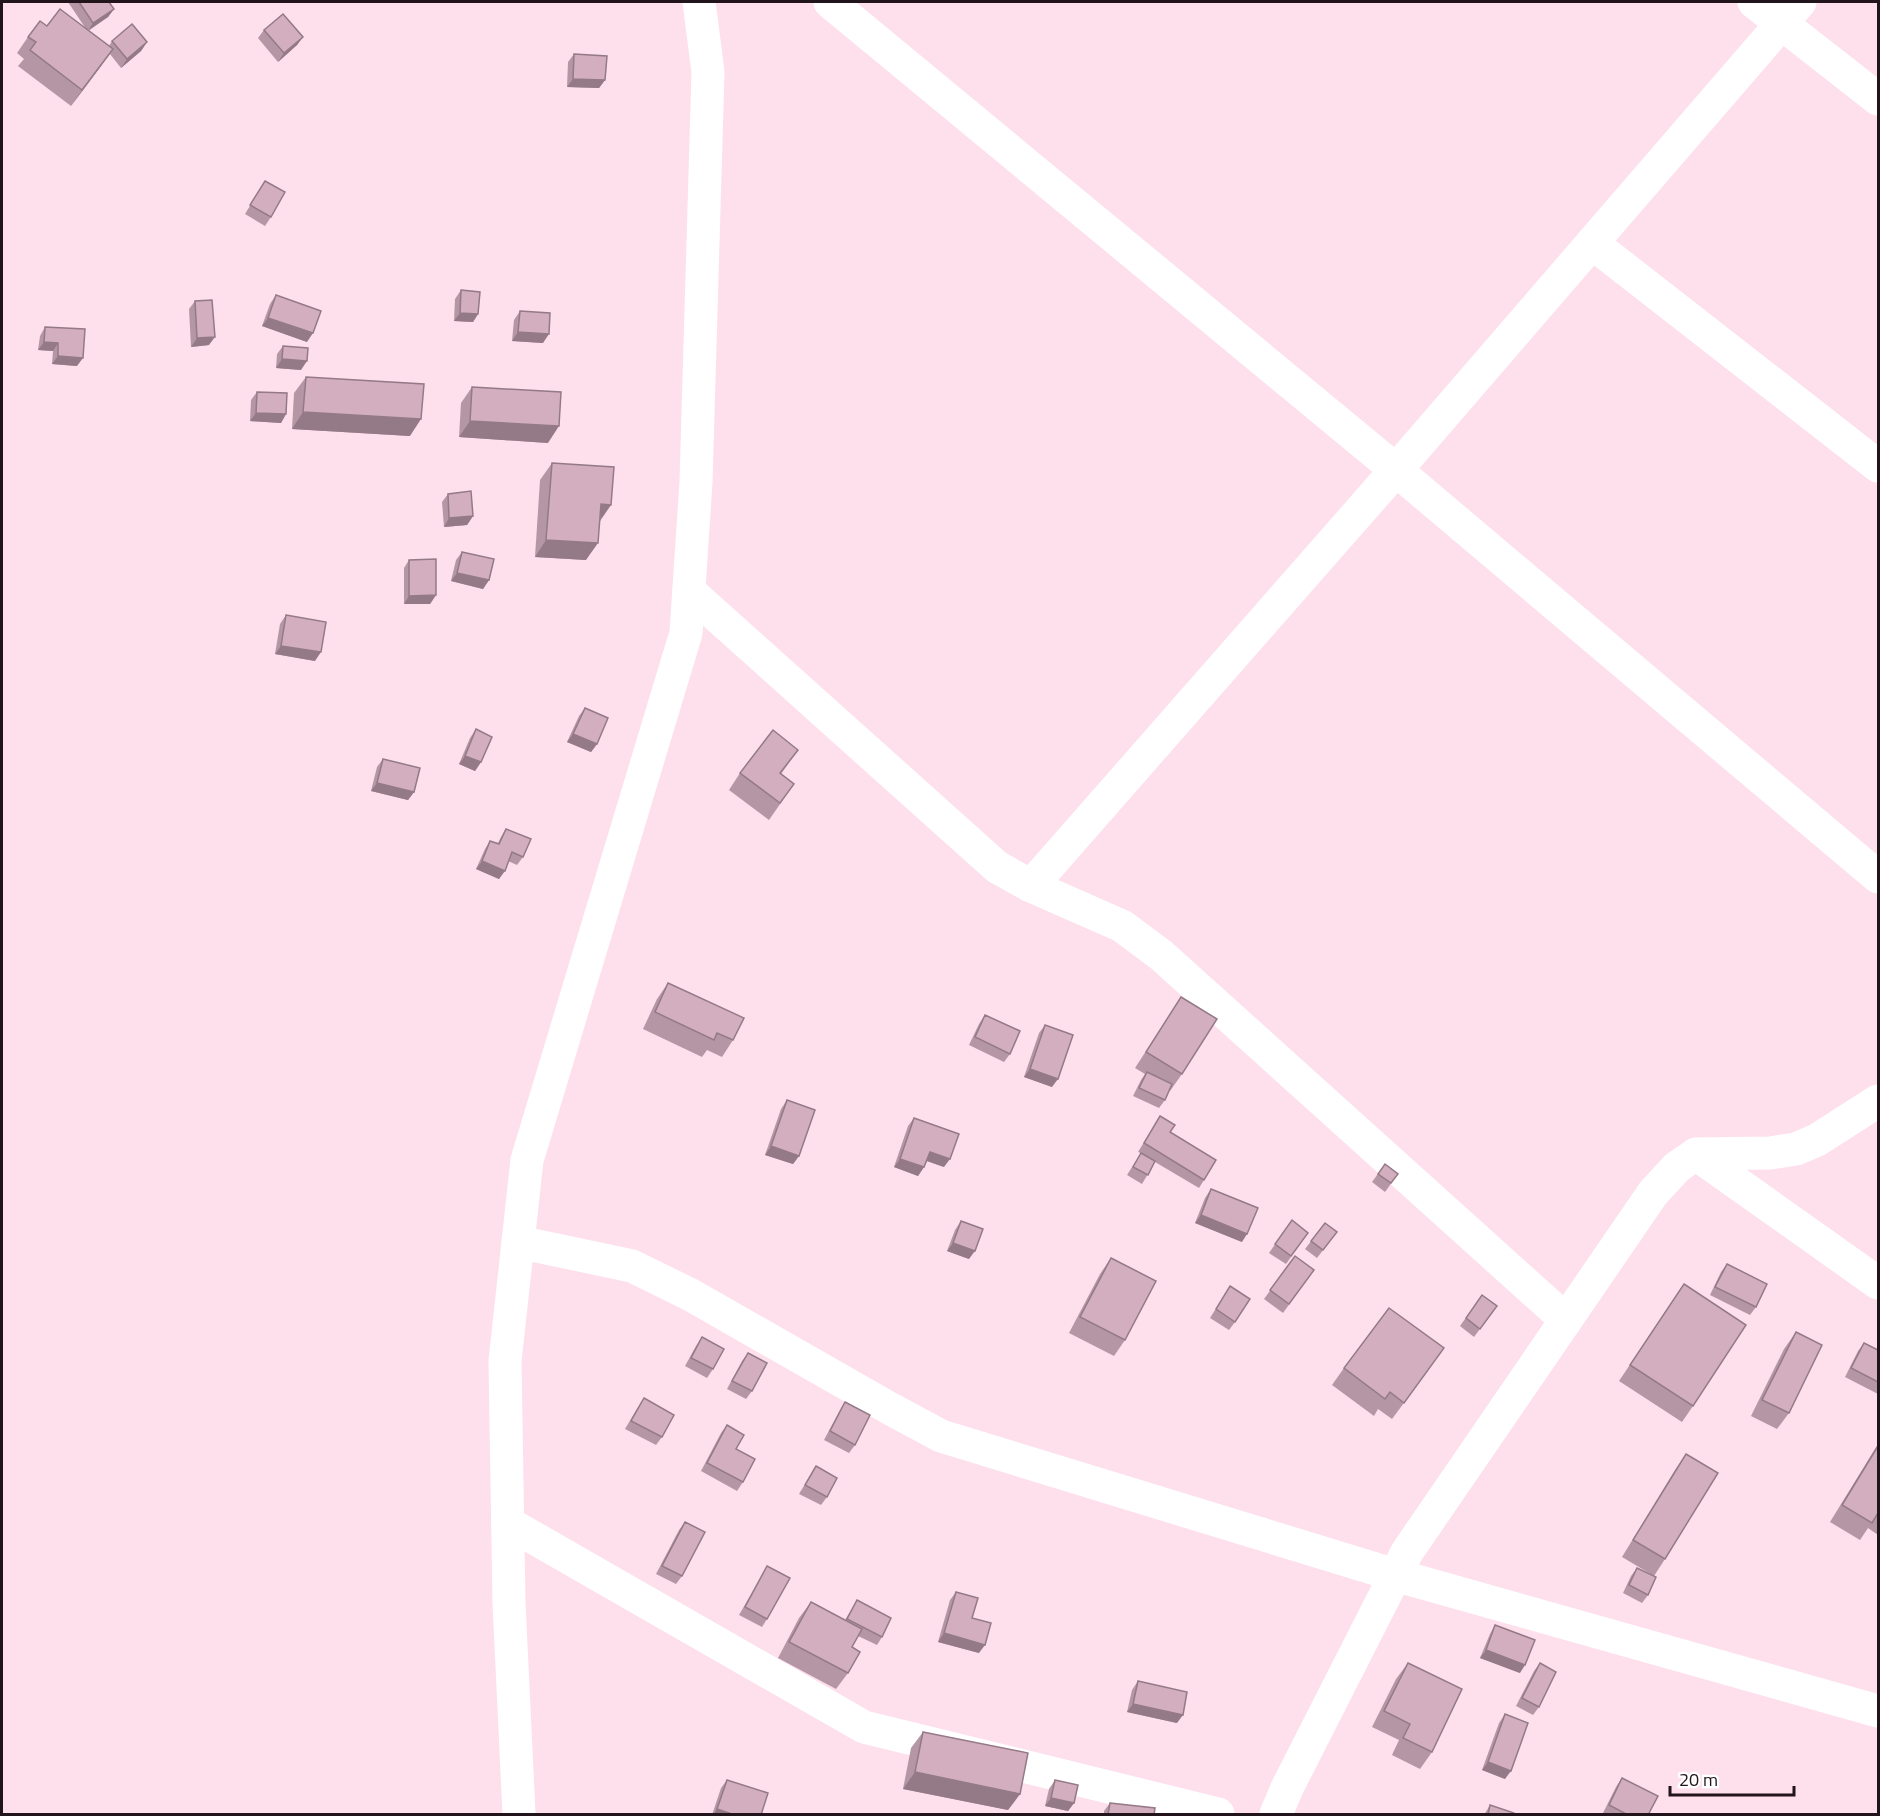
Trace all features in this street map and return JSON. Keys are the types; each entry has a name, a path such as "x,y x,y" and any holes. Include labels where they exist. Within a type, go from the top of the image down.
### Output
{"street":[{"path":"519,1815 509,1603 505,1361 527,1160 686,633 696,482 708,72 699,2"},
{"path":"830,2 1396,470 1878,877"},
{"path":"1754,2 1791,12 1878,99"},
{"path":"1031,886 1396,470 1791,12"},
{"path":"1592,243 1878,466"},
{"path":"688,591 997,867 1031,886 1122,926 1161,955 1566,1320"},
{"path":"1276,1815 1287,1788 1407,1552 1653,1193 1677,1167 1696,1154 1770,1153 1796,1149 1817,1140 1878,1101"},
{"path":"1696,1154 1878,1283"},
{"path":"518,1242 632,1266 691,1295 941,1436 1395,1575 1878,1711"},
{"path":"508,1523 864,1727 1218,1815"}],"building":[{"path":"79,2 109,2 114,9 93,23"},
{"path":"60,9 113,49 82,90 30,50 36,42 28,37 40,21 47,26"},
{"path":"283,14 303,37 284,53 264,30"},
{"path":"132,24 147,42 127,59 112,41"},
{"path":"574,54 607,56 605,80 573,79"},
{"path":"265,181 285,192 271,217 250,205"},
{"path":"461,290 480,292 478,314 460,313"},
{"path":"276,295 321,311 313,333 268,318"},
{"path":"212,300 215,337 197,338 195,301"},
{"path":"520,311 550,313 549,334 518,332"},
{"path":"45,327 85,329 83,358 58,356 58,343 44,342"},
{"path":"283,346 308,348 307,361 282,359"},
{"path":"306,377 424,384 421,419 303,412"},
{"path":"472,387 561,392 559,426 470,421"},
{"path":"257,392 287,393 286,414 256,413"},
{"path":"552,463 614,467 611,505 601,504 598,543 546,540"},
{"path":"471,491 473,516 449,518 448,494"},
{"path":"462,552 494,559 489,580 457,573"},
{"path":"436,559 436,595 409,596 409,560"},
{"path":"286,615 326,622 321,652 281,646"},
{"path":"585,708 608,718 597,744 573,734"},
{"path":"476,729 492,737 481,762 465,756"},
{"path":"773,730 798,750 780,773 794,784 780,803 740,773"},
{"path":"383,759 420,768 414,792 377,783"},
{"path":"506,829 531,839 523,857 512,852 505,871 482,861 490,841 499,844"},
{"path":"668,983 744,1018 733,1040 717,1033 714,1040 655,1012"},
{"path":"1181,997 1217,1019 1182,1074 1146,1052"},
{"path":"985,1015 1020,1031 1010,1054 975,1037"},
{"path":"1045,1025 1073,1035 1058,1079 1030,1069"},
{"path":"1147,1072 1172,1084 1165,1100 1139,1088"},
{"path":"787,1100 815,1110 799,1156 771,1146"},
{"path":"1160,1116 1175,1125 1170,1132 1216,1160 1204,1180 1144,1143"},
{"path":"914,1118 959,1134 950,1159 930,1152 924,1167 900,1159"},
{"path":"1141,1153 1155,1161 1148,1175 1133,1167"},
{"path":"1385,1164 1398,1174 1391,1183 1378,1174"},
{"path":"1211,1189 1258,1208 1247,1234 1201,1215"},
{"path":"1292,1220 1308,1233 1291,1256 1275,1244"},
{"path":"961,1221 983,1229 975,1251 953,1243"},
{"path":"1325,1223 1337,1232 1323,1250 1311,1241"},
{"path":"1295,1256 1314,1270 1289,1304 1270,1290"},
{"path":"1111,1258 1156,1281 1125,1340 1080,1317"},
{"path":"1727,1264 1767,1284 1756,1307 1715,1287"},
{"path":"1684,1284 1746,1325 1693,1406 1630,1365"},
{"path":"1230,1286 1250,1299 1235,1322 1216,1309"},
{"path":"1482,1295 1497,1306 1480,1329 1466,1318"},
{"path":"1389,1308 1444,1348 1404,1403 1390,1392 1385,1399 1344,1368"},
{"path":"1796,1332 1822,1345 1789,1413 1762,1400"},
{"path":"702,1337 724,1349 713,1369 691,1358"},
{"path":"1864,1343 1878,1350 1878,1382 1851,1368"},
{"path":"748,1353 767,1363 752,1391 732,1381"},
{"path":"644,1398 674,1415 662,1437 631,1421"},
{"path":"845,1402 870,1415 855,1445 830,1431"},
{"path":"727,1425 744,1435 736,1449 755,1459 743,1482 707,1463"},
{"path":"1878,1446 1878,1513 1872,1523 1842,1505"},
{"path":"1686,1454 1718,1473 1665,1559 1633,1540"},
{"path":"816,1466 837,1478 827,1497 805,1485"},
{"path":"685,1522 705,1532 682,1576 662,1566"},
{"path":"767,1566 790,1578 767,1619 745,1607"},
{"path":"1637,1568 1656,1577 1648,1595 1629,1585"},
{"path":"956,1592 978,1598 972,1618 991,1623 985,1645 944,1633"},
{"path":"857,1600 891,1618 882,1637 847,1619"},
{"path":"811,1602 862,1629 852,1647 860,1652 848,1673 789,1642"},
{"path":"1495,1625 1535,1640 1525,1665 1486,1650"},
{"path":"1408,1663 1462,1689 1432,1752 1403,1738 1410,1724 1384,1711"},
{"path":"1540,1663 1556,1672 1539,1707 1522,1698"},
{"path":"1138,1681 1187,1692 1183,1715 1133,1704"},
{"path":"1505,1714 1528,1723 1511,1771 1488,1762"},
{"path":"923,1732 1028,1753 1020,1794 915,1772"},
{"path":"1622,1778 1658,1796 1648,1815 1628,1815 1609,1805"},
{"path":"727,1780 768,1793 761,1815 735,1815 717,1809"},
{"path":"1055,1780 1078,1785 1074,1803 1051,1798"},
{"path":"1110,1803 1155,1808 1154,1815 1108,1815"},
{"path":"1490,1805 1514,1813 1514,1815 1488,1815"}]}
